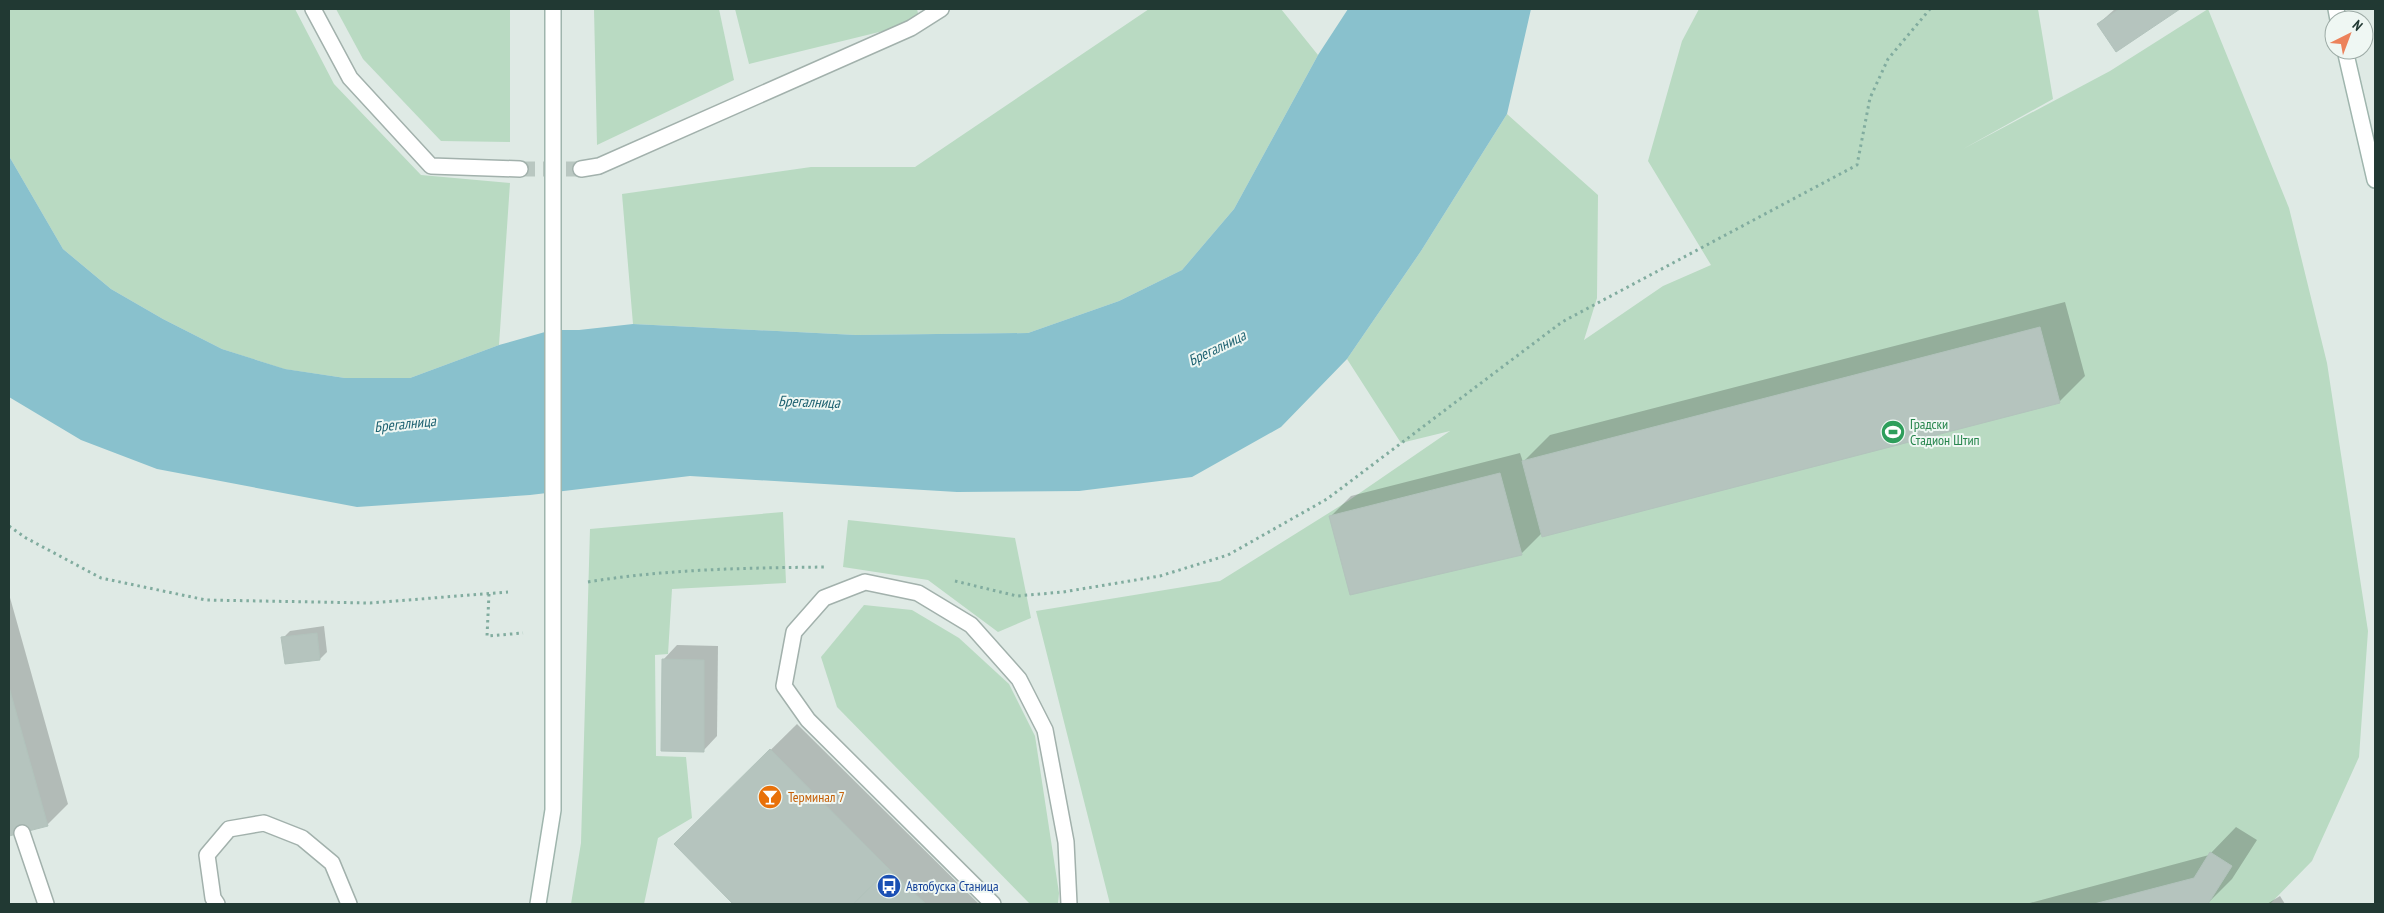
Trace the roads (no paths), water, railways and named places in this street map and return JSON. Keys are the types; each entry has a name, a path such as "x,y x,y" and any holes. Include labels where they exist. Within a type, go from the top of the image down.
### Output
{"street":[{"path":"313,9 350,78 431,166 520,169"},
{"path":"538,904 553,810 553,9"},
{"path":"581,169 599,166 902,32 941,9"},
{"path":"2347,60 2375,180"},
{"path":"993,904 808,720 784,686 794,632 824,598 865,582 918,593 971,625 1020,679 1045,730 1066,842 1069,904"},
{"path":"217,904 214,898 207,855 229,829 264,824 302,838 332,863 349,904"},
{"path":"22,833 46,904"}],"water":[{"name":"Брегалница","path":"1348,9 1531,9 1507,114 1421,251 1347,359 1281,427 1192,477 1079,491 957,492 690,476 530,495 357,507 157,469 81,440 9,397 9,156 63,249 111,289 163,319 222,349 285,369 345,378 410,378 499,345 552,330 579,330 633,324 856,335 1028,333 1119,301 1182,270 1234,209 1318,55"}],"tunnel":[{"path":"520,169 581,169"}],"place":[{"name":"Градски Стадион Штип","path":"1893,432"},
{"name":"Терминал 7","path":"770,797"},
{"name":"Автобуска Станица","path":"889,886"}]}
